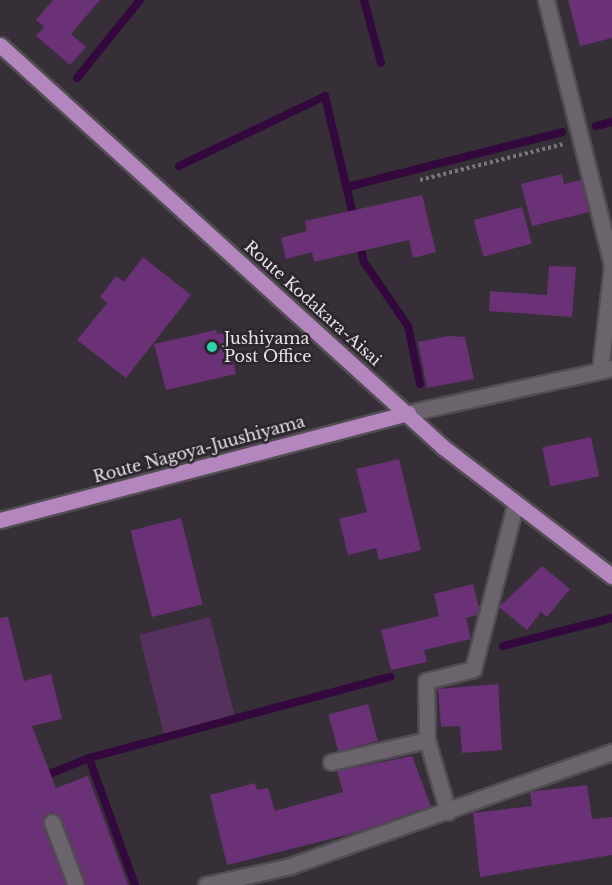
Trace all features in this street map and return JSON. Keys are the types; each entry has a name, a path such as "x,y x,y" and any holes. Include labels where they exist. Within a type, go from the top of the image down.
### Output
{"main road":[{"name":"Route Kodakara-Aisai","path":"0,45 408,413 515,506 612,576"},
{"name":"Route Nagoya-Juushiyama","path":"0,520 408,413"}],"street":[{"path":"408,413 606,370 612,265 546,0"},
{"path":"448,812 427,740 426,681 473,669 515,506"},
{"path":"331,762 427,740"},
{"path":"206,885 290,866 448,812 612,752"},
{"path":"52,822 76,885"}],"path":[{"path":"420,180 581,140"}],"shaded area":[{"path":"210,617 235,716 164,734 139,635"}],"building":[{"path":"53,0 100,0 71,34 86,47 70,65 36,36 44,27 36,20"},
{"path":"568,0 612,0 612,38 580,46"},
{"path":"562,174 564,184 581,180 589,212 532,226 521,184"},
{"path":"422,195 436,252 413,258 409,240 314,262 312,252 286,259 281,238 307,231 305,221"},
{"path":"522,207 532,244 484,257 474,220"},
{"path":"143,257 191,295 126,378 77,340 107,303 100,297 116,276 124,282"},
{"path":"549,266 576,267 572,317 489,311 490,291 547,295"},
{"path":"216,330 217,334 227,332 236,374 166,390 154,344"},
{"path":"449,336 465,337 474,379 427,388 418,342"},
{"path":"591,437 599,476 550,487 542,447"},
{"path":"399,459 421,550 379,560 376,548 348,555 339,519 367,512 356,469"},
{"path":"181,518 203,604 152,617 131,531"},
{"path":"542,566 570,589 547,617 541,612 527,630 499,607"},
{"path":"473,584 479,608 477,615 466,618 471,639 424,650 427,662 391,670 381,630 439,616 434,594"},
{"path":"8,617 24,681 51,674 62,719 32,726 56,788 88,776 128,885 86,885 61,819 53,812 44,816 43,825 66,885 0,885 0,618"},
{"path":"498,684 502,750 462,753 460,726 441,727 438,689"},
{"path":"368,704 378,741 338,751 328,715"},
{"path":"412,756 431,806 354,833 227,865 210,795 255,783 257,790 268,788 275,811 343,792 337,771"},
{"path":"587,785 592,819 612,817 612,855 480,877 473,813 532,806 530,792"}],"waterway":[{"path":"77,78 140,0"},
{"path":"364,0 381,63"},
{"path":"179,166 325,96 354,220"},
{"path":"596,126 612,122"},
{"path":"347,187 562,132"},
{"path":"359,241 364,262 408,326 420,384"},
{"path":"503,646 612,618"},
{"path":"89,758 390,677"},
{"path":"42,777 89,758 135,885"}],"place":[{"name":"Jushiyama Post Office","path":"212,347"}]}
